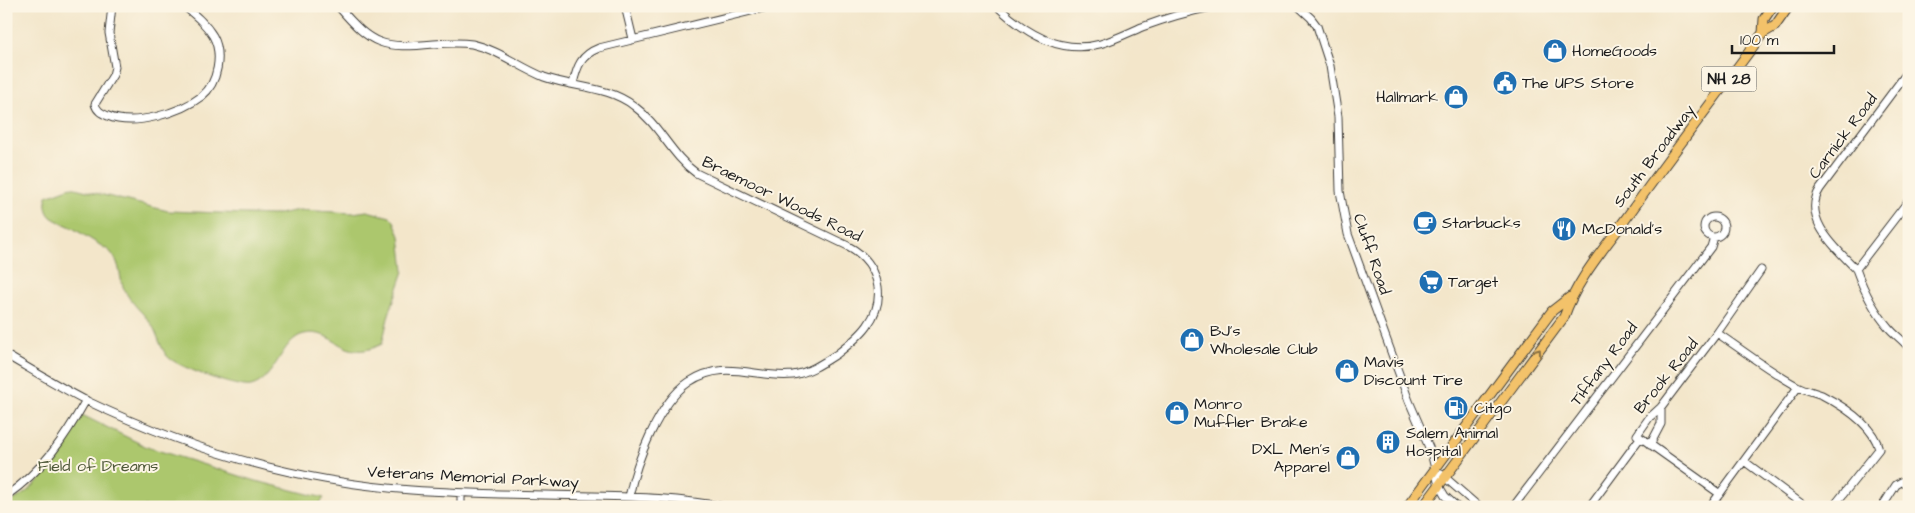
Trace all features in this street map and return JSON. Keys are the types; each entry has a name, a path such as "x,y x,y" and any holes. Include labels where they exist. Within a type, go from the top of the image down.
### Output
{"main road":[{"name":"South Broadway","path":"1763,33 1764,19 1773,6"},
{"name":"South Broadway","path":"1423,507 1564,317 1571,297 1583,277 1763,33 1775,26 1789,6"},
{"name":"South Broadway","path":"1407,507 1552,311 1571,297"}],"street":[{"path":"112,6 109,33 115,67 113,76 95,104 100,112 124,121 139,121 174,110 202,96 212,83 218,60 214,38 198,18 185,7"},
{"name":"Braemoor Woods Road","path":"338,6 362,32 376,42 402,46 454,43 473,44 499,53 545,77 609,93 635,106 650,120 684,163 702,177 767,206 856,250 862,254 871,267 878,286 878,304 868,326 853,342 819,366 802,373 785,375 722,370 700,376 682,388 668,403 658,419 638,466 629,497"},
{"path":"625,6 633,39"},
{"path":"573,84 578,64 589,52 633,39 772,6"},
{"path":"997,6 1018,24 1044,40 1078,47 1100,44 1169,18 1216,6"},
{"name":"Cluff Road","path":"1298,6 1317,26 1330,66 1338,117 1340,191 1348,234 1430,452 1439,486"},
{"name":"Carnick Road","path":"1856,270 1823,231 1816,218 1815,200 1820,189 1909,70"},
{"path":"1909,200 1856,270 1867,298 1890,329 1906,338 1909,348"},
{"name":"Tiffany Road","path":"1513,507 1711,247 1714,237"},
{"name":"Brook Road","path":"1589,507 1649,418 1662,407 1761,270"},
{"path":"1717,333 1798,386 1824,396 1836,404 1865,426 1877,442 1879,449 1834,507"},
{"name":"Veterans Memorial Parkway","path":"6,355 86,400 177,438 238,459 285,472 380,487 461,493 629,497 675,500 724,507"},
{"path":"1710,507 1798,386"},
{"path":"6,496 38,471 64,436 86,400"},
{"path":"1650,445 1661,424 1662,407"},
{"path":"1638,436 1720,494"},
{"path":"1744,461 1806,507"},
{"path":"1435,469 1479,507"},
{"path":"1882,507 1896,484 1903,481 1909,484"},
{"path":"1439,486 1445,496 1457,507"},
{"path":"461,493 461,507"}],"green space":[{"path":"71,187 168,211 273,215 299,210 353,213 367,211 390,217 394,221 400,236 404,271 389,314 382,344 368,349 357,350 348,348 315,333 304,334 296,337 290,343 267,376 251,386 221,380 194,371 172,360 163,349 152,325 127,294 122,285 117,262 111,253 49,215 46,207 47,196"},
{"name":"Field of Dreams","path":"82,415 147,447 256,481 324,498 317,507 6,507 6,504 31,488 51,466"}],"place":[{"name":"HomeGoods","path":"1555,51"},
{"name":"The UPS Store","path":"1505,83"},
{"name":"Hallmark","path":"1456,97"},
{"name":"Starbucks","path":"1425,223"},
{"name":"McDonald's","path":"1564,229"},
{"name":"Target","path":"1431,282"},
{"name":"BJ's Wholesale Club","path":"1192,340"},
{"name":"Mavis Discount Tire","path":"1347,371"},
{"name":"Citgo","path":"1456,408"},
{"name":"Monro Muffler Brake","path":"1177,413"},
{"name":"Salem Animal Hospital","path":"1388,442"},
{"name":"DXL Men's Apparel","path":"1348,458"}]}
